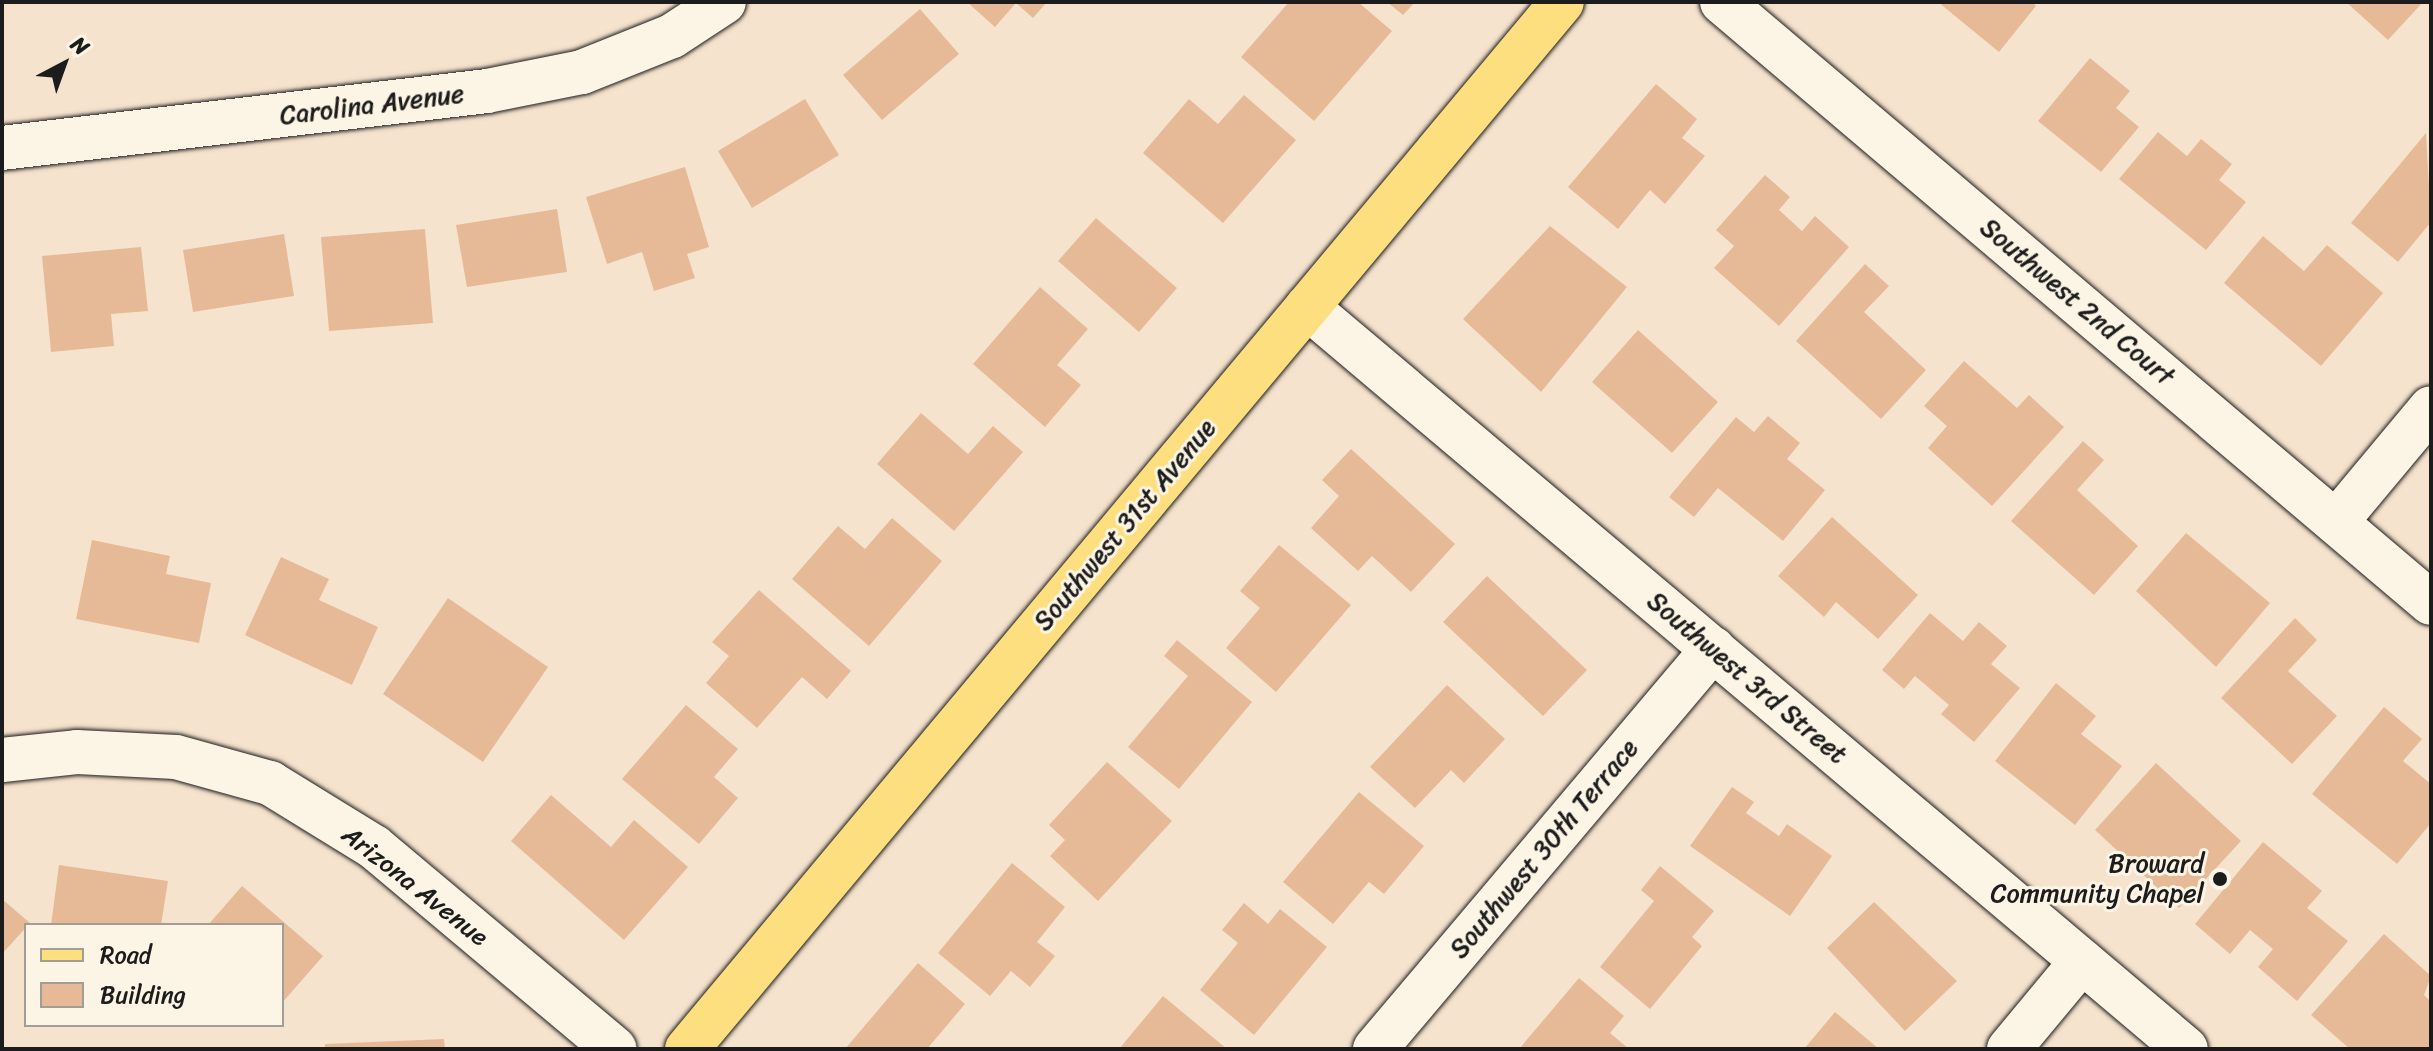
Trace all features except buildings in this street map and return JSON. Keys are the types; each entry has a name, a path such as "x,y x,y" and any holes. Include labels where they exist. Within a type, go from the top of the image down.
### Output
{"main road":[{"name":"Southwest 31st Avenue","path":"687,1049 1562,2"}],"street":[{"name":"Carolina Avenue","path":"2,148 487,91 582,72 672,36 724,2"},
{"name":"Southwest 2nd Court","path":"1722,2 2431,603"},
{"name":"Southwest 3rd Street","path":"1307,307 2186,1049"},
{"path":"2336,522 2431,408"},
{"name":"Southwest 30th Terrace","path":"1375,1049 1713,649"},
{"name":"Arizona Avenue","path":"2,760 77,752 176,757 270,783 374,847 615,1049"},
{"path":"2009,1049 2082,961"}],"place":[{"name":"Broward Community Chapel","path":"2220,879"}]}
